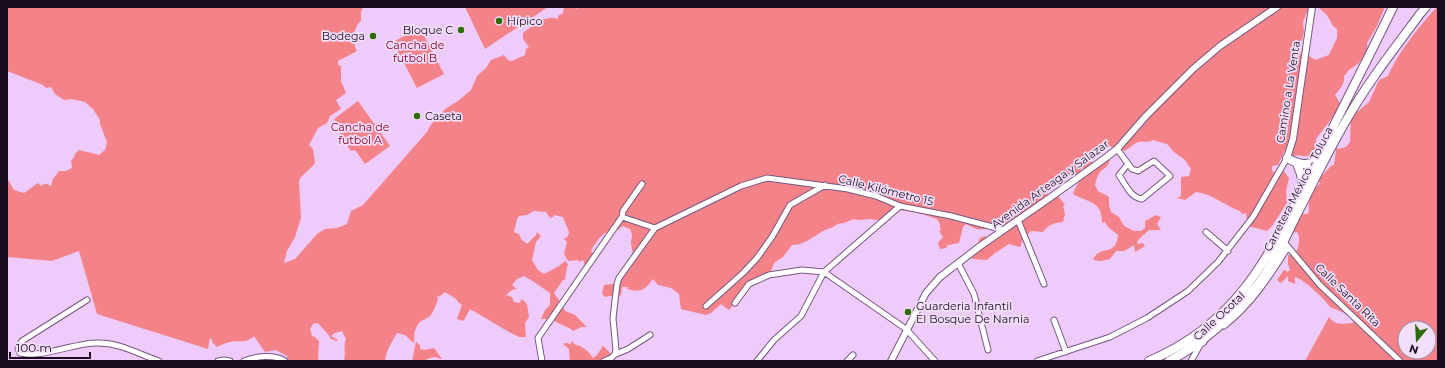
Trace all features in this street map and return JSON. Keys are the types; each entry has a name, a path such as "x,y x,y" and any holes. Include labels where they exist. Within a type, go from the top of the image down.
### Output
{"main road":[{"name":"Carretera México - Toluca","path":"1149,361 1168,353 1211,324 1229,307 1256,274 1275,244 1393,7"},
{"name":"Carretera México - Toluca","path":"1169,361 1216,329 1248,297 1264,275 1286,244 1325,159 1347,118 1421,10 1426,7"},
{"path":"1287,158 1297,164 1307,164 1316,161"},
{"path":"1297,164 1301,174 1302,189"}],"street":[{"name":"Avenida Arteaga y Salazar","path":"891,361 906,329 929,289 940,277 1116,149 1146,116 1193,69 1220,46 1277,7"},
{"name":"Camino a La Venta","path":"1037,361 1110,337 1169,305 1188,292 1228,251 1253,217 1287,158 1293,139 1312,7"},
{"path":"1116,149 1128,164 1132,169 1138,171 1154,161 1170,176 1142,199 1137,198 1132,195 1119,175 1128,164"},
{"name":"Calle Kilómetro 15","path":"655,228 741,186 767,178 848,189 876,196 900,206 951,216 1004,230"},
{"path":"542,361 538,338 622,217 623,211 642,184"},
{"path":"706,306 743,273 757,258 772,237 790,205 825,185"},
{"path":"757,361 774,340 801,316 824,272 900,206"},
{"path":"616,354 613,318 617,284 619,278 655,228 622,217"},
{"path":"1018,220 1044,284"},
{"path":"1206,232 1228,251"},
{"name":"Calle Ocotal","path":"1191,361 1200,345 1233,319 1252,300 1268,279 1286,244"},
{"name":"Calle Santa Rita","path":"1286,244 1320,285 1400,361"},
{"path":"958,263 974,294 988,350"},
{"path":"734,303 749,284 769,275 802,270 824,272 906,329 935,361"},
{"path":"87,300 22,341 18,348 20,353 32,355 83,344 106,343 116,344 159,361"},
{"path":"1054,320 1066,352"},
{"path":"604,361 628,349 650,335"},
{"path":"847,361 853,355"},
{"path":"244,361 259,356 280,358 285,361"},
{"path":"218,361 230,361"}],"green space":[{"path":"7,7 363,7 361,12 361,21 356,27 354,35 354,44 357,51 338,61 338,65 341,66 341,81 346,93 336,100 341,109 330,116 327,123 318,128 309,145 313,149 315,163 299,181 301,218 295,237 287,251 284,263 295,259 317,234 325,229 337,228 347,224 351,211 363,205 427,132 430,126 445,109 458,101 471,90 477,76 486,68 491,60 504,55 508,60 512,61 525,55 526,49 529,47 523,39 523,33 544,19 558,19 558,16 563,13 564,7 574,7 576,9 581,7 1311,7 1308,9 1303,22 1304,32 1299,49 1301,55 1306,54 1315,60 1329,55 1337,38 1337,29 1333,26 1327,15 1318,7 1385,7 1376,28 1367,43 1367,50 1359,63 1349,70 1344,76 1343,84 1335,95 1340,103 1338,110 1316,139 1316,147 1313,155 1292,156 1289,151 1285,150 1278,165 1272,166 1272,171 1276,173 1283,170 1289,178 1286,191 1287,203 1267,231 1248,226 1246,213 1242,214 1240,211 1208,195 1196,192 1185,200 1177,198 1181,196 1181,177 1189,176 1191,169 1185,160 1174,152 1167,144 1153,140 1138,142 1124,151 1119,148 1116,143 1114,148 1102,143 1101,151 1088,161 1097,163 1101,159 1110,160 1107,166 1100,172 1095,185 1098,191 1109,197 1111,212 1119,217 1124,226 1134,231 1141,231 1145,228 1145,221 1156,215 1161,217 1157,224 1161,230 1149,230 1138,240 1137,244 1143,243 1145,246 1135,252 1134,245 1124,251 1116,251 1110,259 1101,261 1093,260 1099,253 1111,249 1114,246 1117,242 1118,235 1108,227 1105,222 1102,223 1101,213 1097,206 1073,194 1083,173 1083,167 1078,174 1068,176 1064,181 1052,187 1047,195 1047,198 1058,196 1065,205 1063,206 1065,214 1063,222 1052,224 1043,232 1031,231 1023,239 1020,247 1009,244 987,260 968,257 975,250 980,238 985,236 992,239 997,231 992,227 979,229 973,228 966,224 963,227 959,243 948,245 946,248 940,249 938,243 943,237 939,231 941,230 940,224 937,219 916,212 897,210 890,220 854,219 837,224 804,242 792,245 783,257 774,263 770,274 747,289 742,299 738,299 738,306 734,304 729,310 721,304 711,313 706,315 681,309 679,294 671,288 658,285 653,279 642,290 636,291 627,289 628,287 622,287 621,295 617,297 605,297 602,294 604,285 613,284 623,273 633,256 631,243 632,234 630,229 623,226 617,231 603,234 591,251 593,254 589,258 591,261 588,260 586,268 583,260 579,262 578,260 568,261 564,254 567,242 564,239 568,236 569,232 563,217 554,215 550,218 546,212 534,211 527,215 519,216 514,232 519,234 521,239 527,244 537,232 541,236 536,242 532,260 538,270 544,274 565,261 568,264 565,277 566,279 563,280 554,293 565,311 575,315 587,327 581,327 573,331 552,319 541,319 545,310 550,305 550,293 524,276 517,279 512,285 517,289 512,290 506,295 512,297 514,302 519,303 522,299 527,304 529,317 525,323 526,337 519,337 509,332 470,309 463,321 457,319 462,305 445,292 439,297 438,295 437,296 438,299 430,316 418,324 414,332 414,343 405,335 397,333 388,350 385,361 344,361 346,339 342,331 331,336 338,340 337,341 331,339 318,323 313,324 310,329 312,336 319,341 318,359 320,361 288,361 287,356 276,350 265,352 254,336 246,341 225,343 217,347 210,338 208,349 97,314 79,251 52,261 7,257 7,178 14,190 24,193 38,183 41,186 47,184 51,186 53,179 59,171 66,171 72,168 71,161 79,150 99,155 105,150 107,142 100,124 100,120 93,109 85,102 71,99 64,100 55,94 51,87 46,88 43,85 7,71"},
{"name":"Hípico","path":"465,7 548,7 485,49"},
{"path":"1437,7 1438,361 1305,361 1329,317 1334,322 1339,324 1354,322 1352,316 1330,307 1314,290 1298,278 1295,277 1295,284 1288,281 1288,276 1281,283 1277,280 1284,270 1287,271 1286,273 1290,270 1288,255 1294,255 1298,247 1299,238 1297,232 1292,233 1292,229 1297,225 1294,221 1300,211 1302,214 1308,214 1309,199 1313,191 1320,183 1318,180 1331,166 1334,165 1336,151 1335,146 1338,149 1346,147 1350,142 1351,114 1355,114 1369,102 1379,80 1388,76 1403,49"},
{"name":"Cancha de futbol B","path":"420,28 444,74 417,88 393,42"},
{"name":"Cancha de futbol A","path":"358,101 390,146 365,164 355,150 351,151 339,134 343,132 334,119"},
{"path":"573,341 574,344 585,349 593,358 603,346 610,353 614,361 570,361 569,349 563,344 570,344"},
{"path":"416,342 420,345 420,349 424,350 434,348 442,359 434,357 425,361 412,361"}],"place":[{"name":"Hípico","path":"499,21"},
{"name":"Bloque C","path":"461,30"},
{"name":"Bodega","path":"373,36"},
{"name":"Caseta","path":"417,116"},
{"name":"Guarderia Infantil El Bosque De Narnia","path":"908,312"}]}
